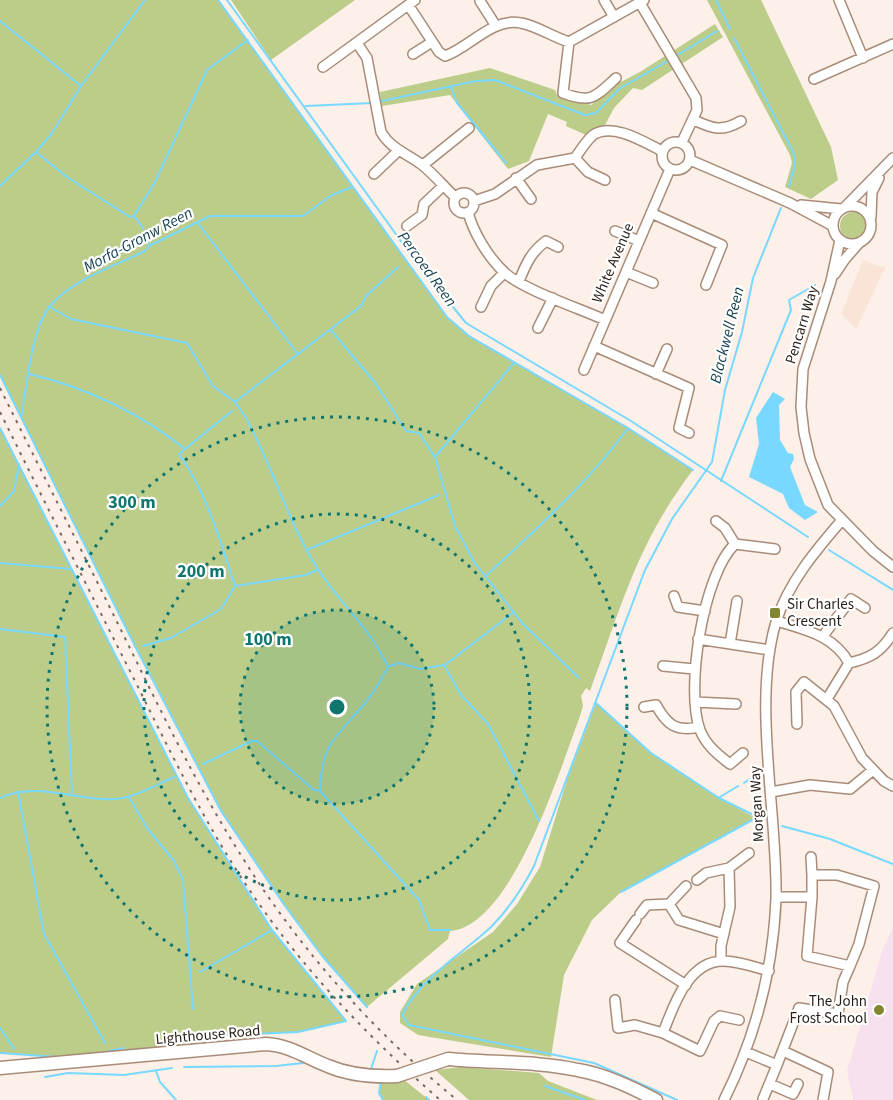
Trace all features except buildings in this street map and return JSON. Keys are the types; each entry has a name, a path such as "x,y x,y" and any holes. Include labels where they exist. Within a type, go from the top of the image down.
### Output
{"main road":[{"name":"Lighthouse Road","path":"0,1068 266,1044 286,1047 329,1067 363,1075 397,1076 448,1059 558,1066 580,1070 628,1086 656,1100"}],"street":[{"path":"604,0 614,17"},
{"path":"839,0 863,58"},
{"path":"480,1 496,26"},
{"path":"569,42 642,1 696,98 697,110 694,120 682,142"},
{"path":"323,67 412,3 432,42 445,56 496,26 513,21 524,23 569,42"},
{"path":"413,54 432,42"},
{"path":"569,42 563,93 586,100 596,97 616,78"},
{"path":"357,43 367,58 381,132 398,152 423,165 456,197"},
{"path":"814,79 892,48"},
{"path":"694,120 718,130 728,129 741,121"},
{"path":"423,165 469,128"},
{"path":"474,201 495,194 537,165 575,158 588,141 602,132 628,135 662,151"},
{"path":"672,142 682,142 689,149 690,160 679,170 670,169 662,160 662,151 672,142"},
{"path":"374,174 398,152"},
{"path":"575,158 588,172 605,180"},
{"path":"833,226 834,220 843,208 893,158"},
{"path":"690,160 790,203 833,226 840,240 849,244 859,243 870,233 872,192 884,168"},
{"name":"White Avenue","path":"584,370 670,169"},
{"path":"516,178 531,199"},
{"path":"407,226 422,215 424,204 443,186"},
{"path":"466,192 474,201 474,207 468,212 457,210 454,203 456,197 466,192"},
{"path":"790,203 843,208 858,206 871,218"},
{"path":"468,212 471,226 504,273 553,298 605,320"},
{"path":"651,213 722,245 706,285"},
{"path":"615,231 639,241"},
{"name":"Pencarn Way","path":"840,240 831,281 812,336 802,382 804,433 820,484 834,508 842,520 893,567"},
{"path":"519,281 527,261 538,247 546,241 558,247"},
{"name":"Pencarn Way","path":"831,281 844,259 859,243"},
{"path":"626,272 653,283"},
{"path":"481,307 491,286 504,273"},
{"path":"538,328 553,298"},
{"path":"594,346 689,388 679,428 689,433"},
{"path":"656,374 667,349"},
{"name":"Morgan Way","path":"724,1100 746,1053 769,971 776,897 768,698 770,650 777,621 803,568 842,520"},
{"path":"716,521 725,528 735,544"},
{"path":"735,544 775,549"},
{"path":"735,544 723,561 705,611 694,669 695,702 699,727 714,752 730,764 743,753"},
{"path":"674,596 678,607 705,611"},
{"path":"824,636 851,599 865,608"},
{"path":"730,644 737,601"},
{"path":"777,621 824,636 843,651 849,663"},
{"path":"827,699 849,663 870,658 881,650 891,629"},
{"path":"698,639 770,650"},
{"path":"662,668 694,669"},
{"path":"797,724 796,692 802,679 834,706 862,758 893,786"},
{"path":"695,702 736,704"},
{"path":"644,707 656,705 665,722 676,729 699,727"},
{"path":"771,792 810,785 850,789 873,770"},
{"path":"697,880 706,873 729,868 749,853"},
{"path":"810,857 812,897 807,956 850,966"},
{"path":"721,961 730,907 729,868"},
{"path":"763,1099 799,1008 838,1014 843,982 859,944 874,886 837,875 812,875"},
{"path":"686,886 669,904 647,905 620,943 686,985"},
{"path":"776,897 812,897"},
{"path":"669,904 680,920 724,934"},
{"path":"663,1033 673,1007 686,985 698,971 721,961 769,971"},
{"path":"615,1000 618,1028"},
{"path":"697,1062 710,1027 720,1016 739,1020"},
{"path":"607,1030 635,1025 663,1033 700,1051"},
{"path":"783,1051 828,1072 823,1100"},
{"path":"746,1053 777,1065"},
{"path":"770,1084 793,1094 798,1084"}],"shaded area":[{"path":"863,260 880,267 886,266 856,329 841,314"},
{"name":"The John Frost School","path":"893,927 893,1100 853,1100 847,1071 883,948"}],"green space":[{"path":"0,0 218,0 447,317 469,336 628,428 693,470 658,524 632,577 590,691 586,688 581,696 583,706 560,773 531,842 513,875 494,903 473,923 450,931 448,939 367,1007 323,957 285,906 221,811 136,648 0,375"},
{"path":"231,0 355,0 271,60"},
{"path":"707,0 761,0 831,147 838,180 811,199 785,187 792,163 790,155"},
{"path":"715,24 723,37 642,90 633,88 614,108 604,127 586,135 566,126 567,122 548,114 529,161 508,169 450,95 382,106 380,92 490,68 555,90 557,95 591,105 615,85 640,72"},
{"path":"854,212 864,216 868,226 864,236 854,240 844,236 840,226 844,216"},
{"path":"0,428 188,798 272,930 346,1021 298,1032 191,1037 191,1045 126,1053 124,1048 97,1056 60,1057 0,1053"},
{"path":"596,703 651,753 719,798 756,818 621,892 592,920 564,975 551,1057 418,1035 400,1023 400,1012 417,984 493,932 517,904 540,867 567,780"},
{"path":"461,1067 539,1073 548,1081 597,1100 469,1100 435,1070"},
{"path":"403,1079 429,1100 383,1100 379,1093 381,1081"}],"water":[{"path":"773,392 785,399 779,405 780,440 788,453 793,454 794,459 790,467 805,505 818,512 805,520 789,508 783,494 749,477 759,444 756,418"}],"waterway":[{"path":"0,186 36,152 52,133 81,86 145,0"},
{"name":"Percoed Reen","path":"218,0 447,317 469,336 628,428 693,470"},
{"path":"227,0 411,255 466,323 631,421 808,537"},
{"name":"Blackwell Reen","path":"716,0 730,29"},
{"path":"0,21 81,86"},
{"path":"676,56 717,31"},
{"name":"Blackwell Reen","path":"734,38 794,154 795,165 789,186"},
{"path":"36,152 67,177 130,217 134,216 155,182 207,70 248,40"},
{"path":"377,102 476,81 495,80 585,115 596,113 619,89 671,59"},
{"path":"451,87 457,103 506,163"},
{"path":"306,106 372,103"},
{"name":"Morfa-Gronw Reen","path":"21,417 38,329 50,306 70,288 210,216 303,216 332,195 352,187"},
{"path":"677,1100 594,1063 409,1025 402,1015 419,989 430,978 491,927 515,898 534,866 645,570 672,519 712,462 725,390 742,332 753,278 781,208"},
{"path":"134,216 143,228 149,245"},
{"path":"197,222 297,353"},
{"path":"235,402 361,306 366,296 398,267"},
{"path":"721,481 791,310 789,300 815,285"},
{"path":"50,307 71,319 187,343 213,386 235,402 246,418 308,553 328,584 373,640 388,667 365,703 332,741 324,761 320,791 419,900 430,930 450,930"},
{"path":"331,330 376,384 406,431 419,433 435,457 455,526 474,562 523,624 579,678"},
{"path":"435,457 514,363"},
{"path":"30,374 92,394 112,403 150,424 185,449 232,411"},
{"path":"0,375 136,648 221,811 285,906 323,957 367,1007"},
{"path":"0,428 188,798 272,930 346,1021 298,1032 191,1037"},
{"path":"487,575 579,487 628,428"},
{"path":"143,646 171,638 221,609 235,586 205,501 179,454 185,449"},
{"path":"0,506 14,491 19,464"},
{"path":"309,549 439,495"},
{"path":"829,550 893,590"},
{"path":"0,563 71,569"},
{"path":"235,586 306,575 317,570"},
{"path":"445,665 514,612"},
{"path":"0,629 65,637 72,793"},
{"path":"388,667 399,663 420,669 444,665 461,695 488,724 539,821"},
{"path":"596,703 651,753 719,798 764,820"},
{"path":"203,764 252,741 257,741 314,790 320,791"},
{"path":"744,783 757,774"},
{"path":"0,798 30,791 94,798 123,798 174,777"},
{"path":"720,797 738,786"},
{"path":"18,791 44,934 105,1043"},
{"path":"129,797 147,828 174,861 183,880 193,1009"},
{"path":"621,892 756,818"},
{"path":"782,826 830,839 893,864"},
{"path":"200,972 272,930"},
{"path":"0,1028 14,1049"},
{"path":"109,1051 124,1048"},
{"path":"371,1069 377,1051"},
{"path":"0,1053 57,1057"},
{"path":"184,1067 276,1066 303,1063"},
{"path":"45,1077 68,1073 124,1075 172,1068"},
{"path":"156,1071 160,1082 176,1100"},
{"path":"381,1081 379,1093 383,1100"},
{"path":"545,1086 585,1100"},
{"path":"426,1097 429,1100"}],"railway":[{"path":"0,388 178,744 226,832 266,894 341,989 397,1047 457,1100"},
{"path":"0,412 178,767 243,881 282,935 323,985 368,1033 440,1100"}],"place":[{"name":"Sir Charles Crescent","path":"775,613"},
{"name":"The John Frost School","path":"879,1010"}]}
